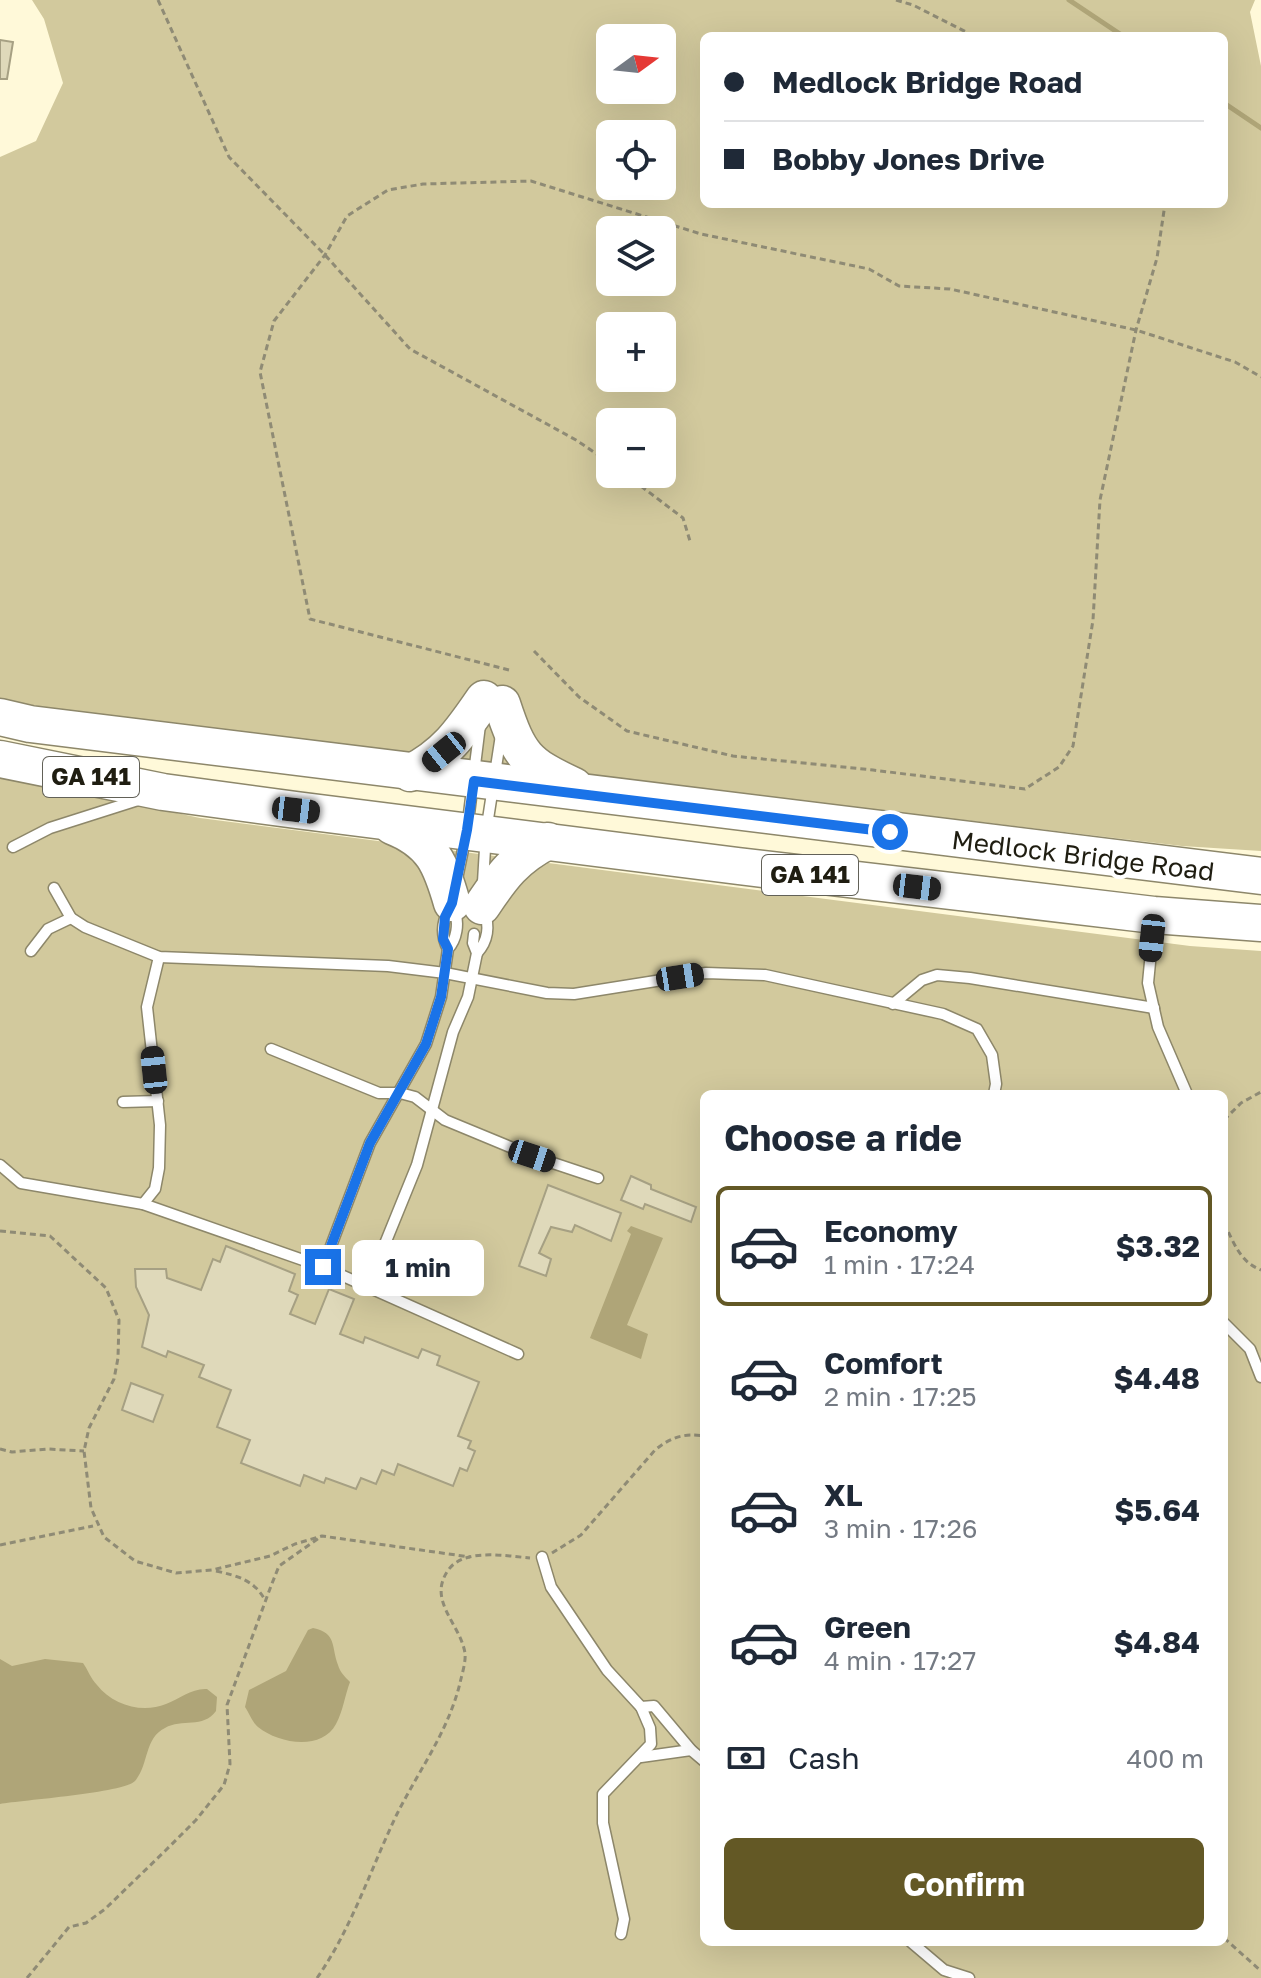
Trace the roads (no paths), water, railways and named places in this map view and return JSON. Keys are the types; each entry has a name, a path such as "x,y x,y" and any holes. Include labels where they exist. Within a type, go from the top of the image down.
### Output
{"highway":[{"path":"410,773 444,752 497,692 519,747 533,765 594,796"},
{"name":"Medlock Bridge Road","path":"0,717 30,724 410,773 1261,876"},
{"name":"Medlock Bridge Road","path":"0,759 163,792 738,866 1154,915 1261,923"},
{"path":"372,819 399,829 431,851 471,916 505,872 532,849 548,841"}],"lane":[{"path":"367,1288 417,1165 453,1032 473,978 477,953 471,916 477,831 497,692"},
{"path":"471,916 477,831 497,692"},
{"path":"13,847 50,828 163,792"},
{"path":"54,888 71,918 85,927 159,957 388,966 445,973 547,993 574,994 706,973 765,975 943,1014 977,1029 992,1055 995,1090"},
{"path":"1154,915 1148,983 1158,1027 1185,1090"},
{"path":"323,1267 370,1143 400,1093 436,1019 448,949 454,942 457,920 471,916 488,921 485,944 477,953"},
{"path":"31,951 48,929 71,918"},
{"path":"143,1204 155,1189 159,1168 158,1101 147,1007 159,957"},
{"path":"893,1004 913,986 937,975 1154,1008"},
{"path":"271,1049 379,1093 415,1097 445,1120 532,1156 598,1178"},
{"path":"123,1102 158,1101"},
{"path":"0,1165 21,1183 143,1204 323,1267 518,1354"},
{"path":"1228,1327 1250,1349 1261,1377"},
{"path":"542,1557 551,1587 607,1670 641,1707 652,1736 648,1749 603,1794 603,1823 624,1919 621,1934"},
{"path":"641,1707 654,1706 700,1758"},
{"path":"640,1757 691,1750"},
{"path":"916,1946 944,1970 969,1978"}],"waterway":[{"path":"1069,0 1117,32"},
{"path":"1228,106 1261,128"}]}
